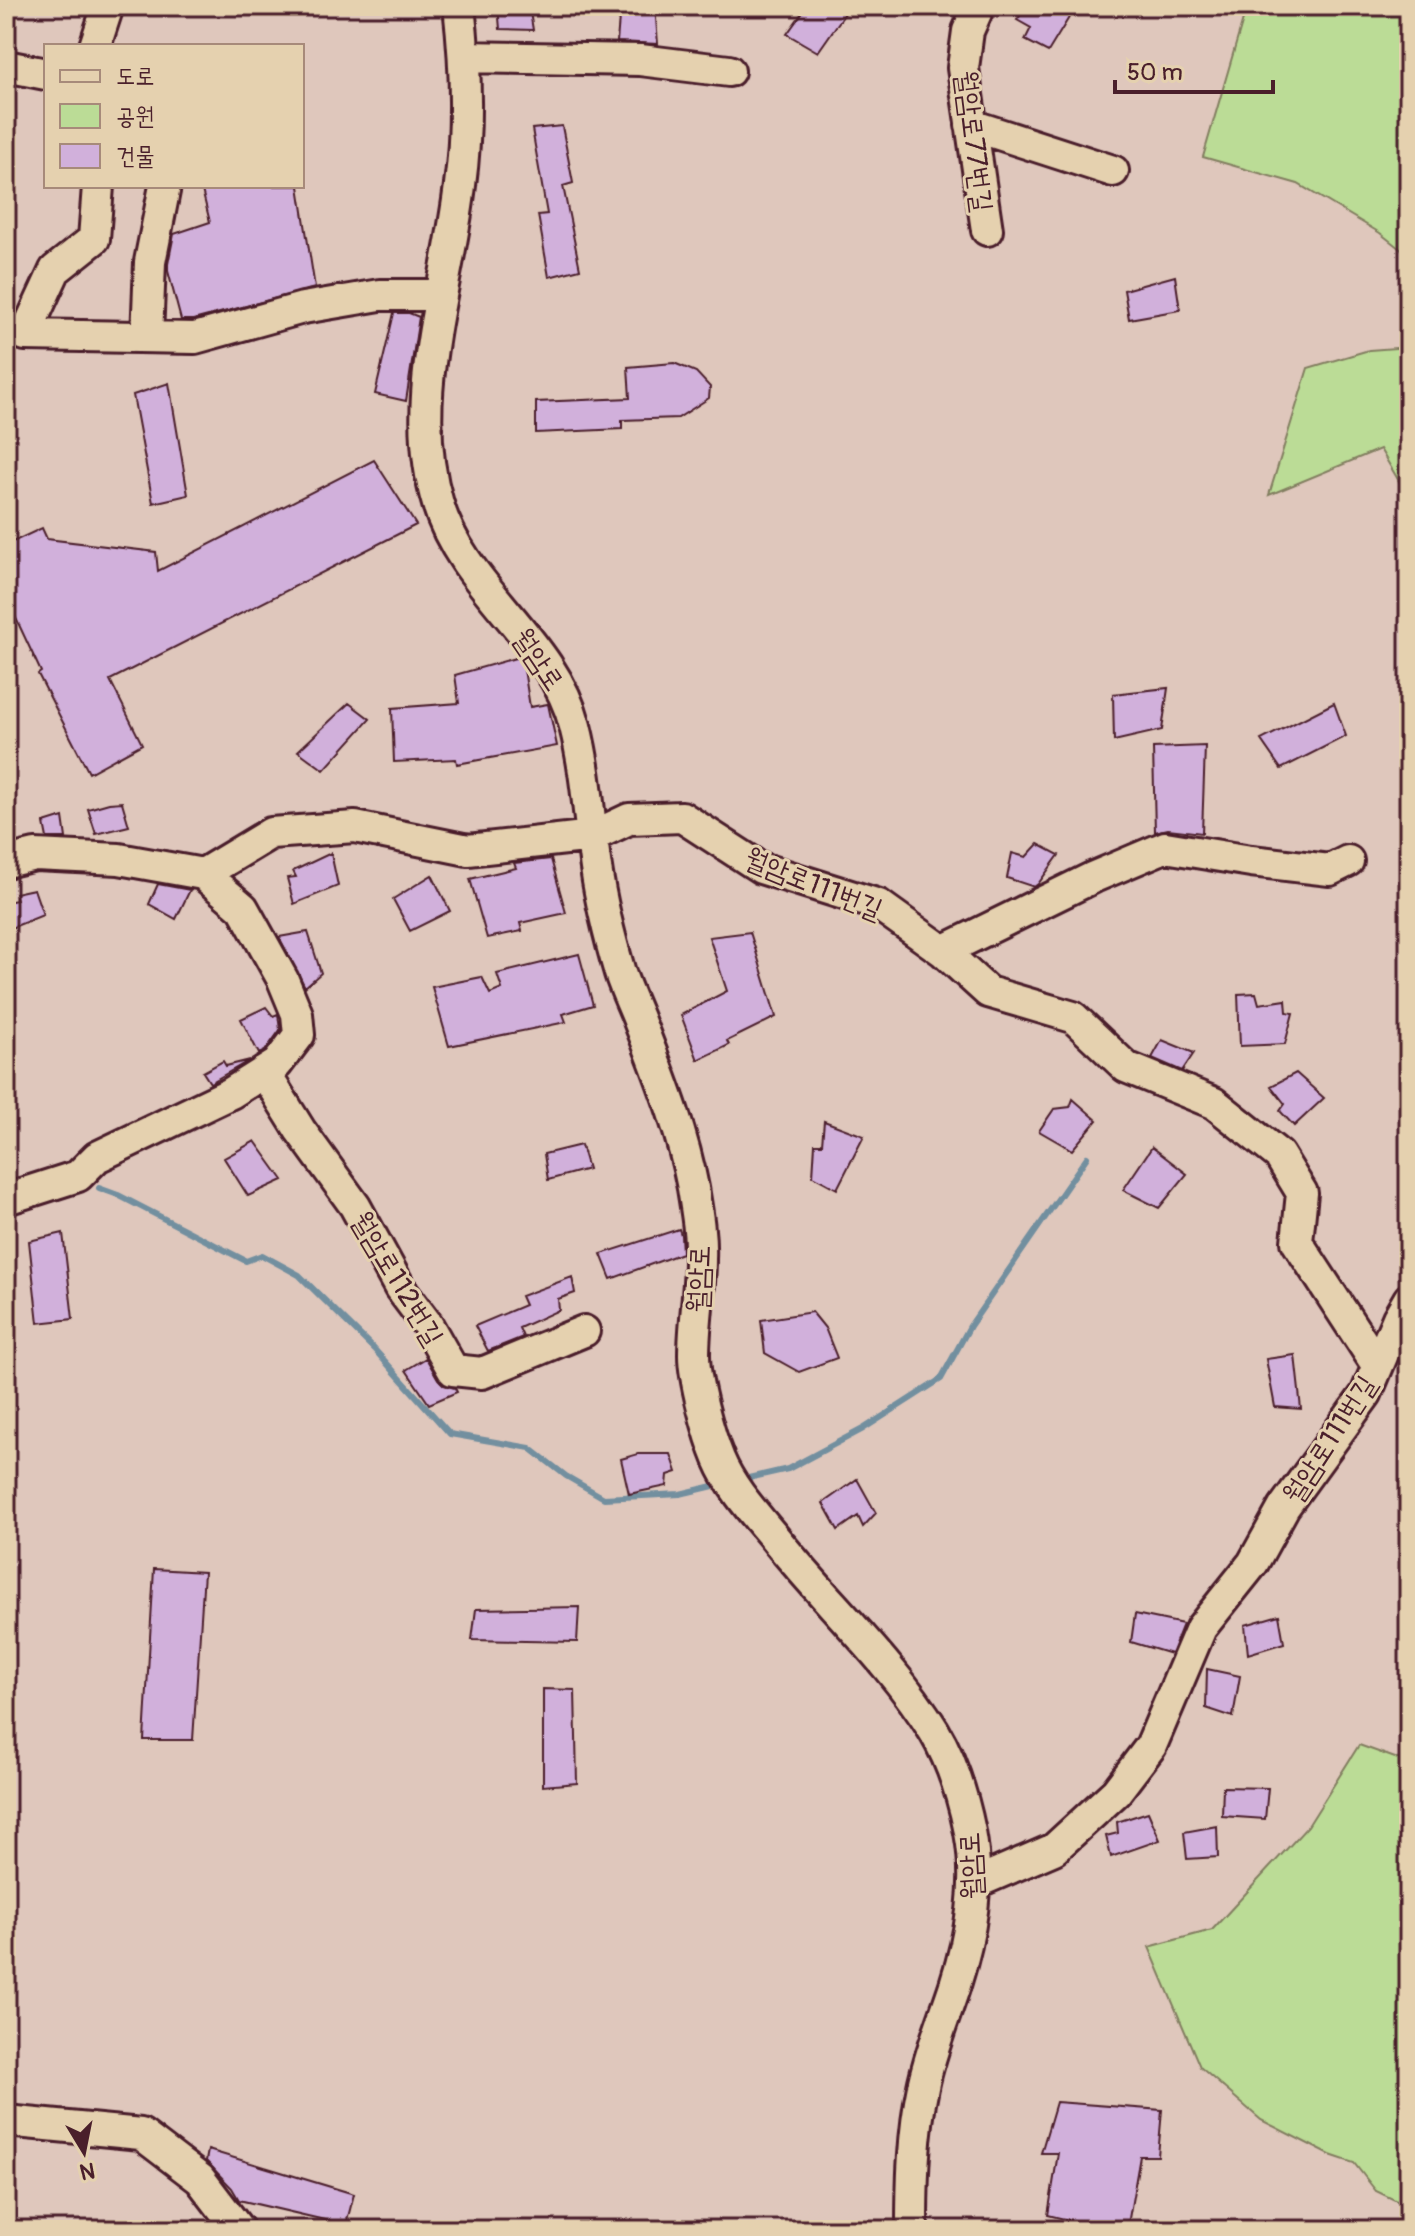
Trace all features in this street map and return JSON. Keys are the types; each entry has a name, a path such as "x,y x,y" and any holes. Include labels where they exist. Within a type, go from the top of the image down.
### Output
{"street":[{"path":"96,44 108,6"},
{"name":"월암로","path":"459,6 466,87 461,177 429,371 427,401 427,441 439,508 456,544 555,677 576,729 603,907 622,979 673,1112 691,1180 701,1255 694,1358 701,1397 719,1460 732,1482 807,1579 905,1691 933,1731 948,1759 962,1801 973,1852 975,1883 972,1922 923,2085 915,2138 912,2230"},
{"name":"월암로77번길","path":"979,6 968,31 963,68 987,230"},
{"path":"464,57 640,60 729,71"},
{"path":"6,66 44,74"},
{"path":"971,125 1113,171"},
{"path":"98,188 94,239 55,270 25,335 195,338 303,308 380,295 441,295"},
{"path":"147,337 150,262 165,188"},
{"name":"월암로111번길","path":"593,836 629,819 682,817 761,868 879,905 943,951 988,992 1073,1017 1126,1067 1214,1103 1279,1155 1302,1193 1297,1242 1377,1365 1366,1394 1284,1507 1253,1563 1201,1628 1151,1746 1116,1792 1054,1849 975,1883"},
{"path":"203,874 271,833 355,827 468,850 593,836"},
{"path":"943,951 1094,877 1165,847 1330,870 1348,861"},
{"path":"6,862 35,855 119,859 203,874 243,908 283,980 297,1014 299,1035 277,1064 231,1093 97,1157 78,1176 6,1199"},
{"name":"월암로112번길","path":"264,1072 300,1130 355,1206 400,1288 427,1324 453,1370 482,1373 584,1331"},
{"path":"1377,1365 1409,1299"},
{"path":"6,2121 141,2134 200,2179 239,2230"}],"green space":[{"path":"1247,6 1409,6 1409,256 1380,233 1298,184 1203,157"},
{"path":"1409,347 1409,498 1380,449 1269,495 1308,368 1369,350"},
{"path":"1359,1745 1409,1763 1409,2207 1376,2191 1354,2163 1330,2155 1261,2120 1200,2067 1149,1947 1212,1930 1308,1826"}],"building":[{"path":"498,6 529,6 533,30 500,29"},
{"path":"620,6 655,6 658,44 617,42"},
{"path":"807,6 850,6 818,52 787,34"},
{"path":"1027,6 1076,6 1048,52 1025,40 1031,28 1017,20"},
{"path":"562,126 573,183 563,186 580,269 549,277 538,215 547,214 532,129"},
{"path":"202,188 299,188 315,288 193,320 181,320 168,271 174,234 210,222"},
{"path":"1175,276 1180,310 1129,319 1124,290"},
{"path":"394,313 419,317 406,401 375,394"},
{"path":"674,363 696,372 710,387 709,398 678,418 622,420 622,429 536,433 536,402 630,398 628,367"},
{"path":"169,383 188,495 153,503 133,395"},
{"path":"374,460 416,525 110,680 142,744 89,773 38,674 41,672 6,597 6,545 42,528 47,539 156,552 158,571"},
{"path":"519,657 523,663 530,707 548,704 557,746 457,764 456,759 394,762 392,708 459,703 455,675"},
{"path":"1168,688 1162,730 1114,741 1113,694"},
{"path":"349,703 370,719 324,770 298,751"},
{"path":"1334,703 1346,736 1281,769 1261,740"},
{"path":"1205,746 1202,833 1168,829 1155,832 1153,748"},
{"path":"122,802 129,826 96,834 88,809"},
{"path":"63,817 66,838 47,838 44,823"},
{"path":"1038,844 1059,855 1038,884 1034,887 1007,878 1012,853 1026,857"},
{"path":"331,853 338,886 294,904 287,878 296,877 293,871"},
{"path":"551,859 566,913 520,923 522,931 487,938 470,879 516,868 514,863"},
{"path":"432,875 450,911 410,931 393,899"},
{"path":"158,884 190,890 176,919 149,904"},
{"path":"34,889 43,915 6,930 6,902 17,900 15,893"},
{"path":"308,932 321,973 305,987 279,937"},
{"path":"750,932 776,1017 727,1041 729,1045 698,1060 681,1015 727,991 709,937"},
{"path":"579,954 593,1005 563,1014 566,1022 449,1046 432,987 482,977 490,994 502,989 497,974"},
{"path":"1256,993 1259,1004 1286,1000 1287,1012 1293,1013 1285,1044 1240,1046 1238,994"},
{"path":"266,1007 273,1016 278,1014 280,1030 265,1051 259,1054 241,1019"},
{"path":"1162,1040 1194,1053 1182,1071 1152,1058"},
{"path":"250,1060 210,1083 203,1072 223,1061 226,1066"},
{"path":"1296,1073 1324,1098 1294,1126 1280,1111 1285,1104 1271,1086"},
{"path":"1073,1099 1097,1120 1072,1150 1039,1131 1054,1109 1070,1107"},
{"path":"824,1121 864,1136 837,1189 813,1176 815,1144 822,1144"},
{"path":"255,1141 283,1180 248,1196 224,1158"},
{"path":"581,1145 588,1169 548,1180 544,1154"},
{"path":"1152,1147 1187,1174 1159,1208 1123,1190"},
{"path":"679,1229 682,1253 611,1279 601,1254"},
{"path":"63,1233 73,1319 38,1323 29,1241"},
{"path":"572,1277 575,1293 558,1299 559,1310 519,1328 523,1337 488,1351 475,1326 525,1305 521,1296"},
{"path":"812,1312 825,1328 837,1358 799,1372 765,1353 761,1320"},
{"path":"1295,1355 1301,1409 1275,1407 1266,1359"},
{"path":"426,1358 438,1379 457,1392 429,1404 406,1370"},
{"path":"638,1454 671,1454 677,1472 668,1475 667,1486 629,1494 621,1459"},
{"path":"857,1479 876,1513 863,1527 858,1516 838,1530 823,1503"},
{"path":"154,1569 204,1572 193,1740 144,1740"},
{"path":"579,1607 577,1642 472,1640 476,1609"},
{"path":"1135,1614 1183,1624 1171,1654 1131,1642"},
{"path":"1279,1615 1284,1643 1248,1654 1245,1625"},
{"path":"1207,1669 1240,1676 1233,1717 1206,1708"},
{"path":"543,1689 575,1690 577,1783 543,1786"},
{"path":"1223,1787 1268,1788 1265,1819 1222,1816"},
{"path":"1148,1812 1160,1840 1111,1857 1106,1836 1118,1833 1117,1822"},
{"path":"1217,1826 1218,1857 1187,1859 1184,1832"},
{"path":"1056,2102 1162,2110 1158,2156 1140,2156 1127,2230 1109,2230 1048,2215 1058,2153 1041,2153"},
{"path":"208,2150 354,2194 346,2225 239,2200 232,2188 206,2161"}],"waterway":[{"path":"740,1480 788,1469 863,1429 941,1379 970,1326 1087,1157"},
{"path":"99,1188 246,1261 262,1255 299,1275 374,1349 450,1434 530,1448 566,1476 604,1498 680,1494 722,1484"}]}
